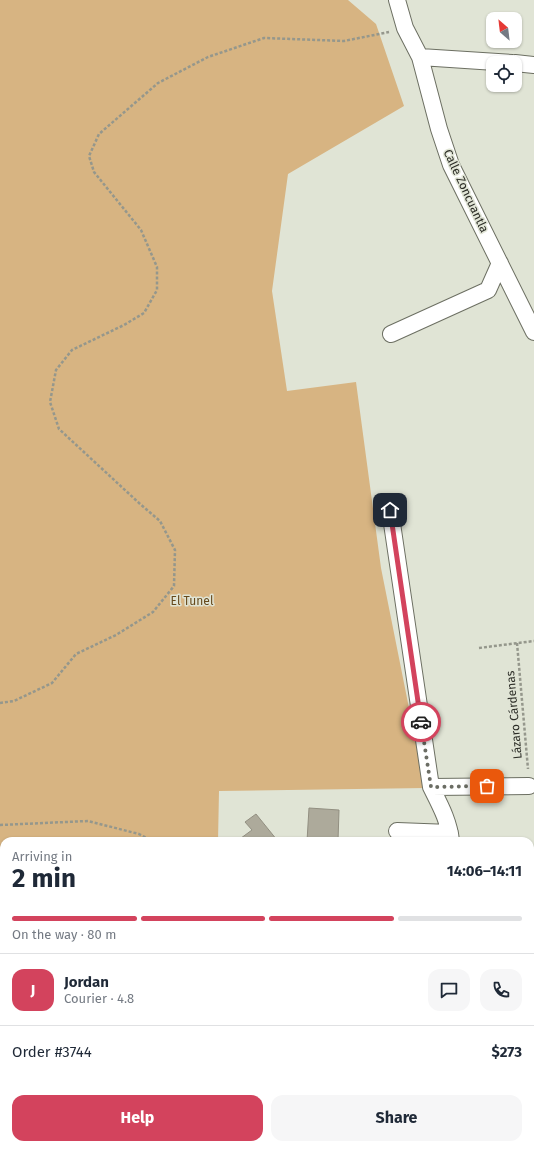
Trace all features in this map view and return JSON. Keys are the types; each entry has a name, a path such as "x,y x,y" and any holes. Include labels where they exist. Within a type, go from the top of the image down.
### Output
{"street":[{"name":"Calle Zoncuantla","path":"397,0 405,28 420,56 439,129 451,165 534,332"},
{"path":"420,56 486,61"},
{"path":"522,63 534,64"},
{"path":"391,334 488,290 500,263"},
{"path":"390,510 431,787 445,814 450,837 398,831"},
{"path":"431,787 529,786"}],"path":[{"path":"0,702 14,700 52,683 76,654 116,635 153,612 174,586 176,550 160,521 59,429 50,402 56,370 72,350 124,325 144,313 157,290 157,267 141,230 94,172 89,156 99,134 158,83 208,56 264,38 344,41 405,28"},
{"path":"479,648 534,641"},
{"name":"Lázaro Cárdenas","path":"517,643 529,786"},
{"path":"0,825 88,821 139,834 145,837"}],"green space":[{"name":"El Tunel","path":"0,0 348,0 376,24 404,106 288,174 272,291 287,391 356,382 381,568 425,788 219,791 218,837 0,837"}],"building":[{"path":"309,808 339,810 338,837 307,837"},
{"path":"256,814 275,837 242,837 252,830 245,822"}],"way so far":[{"path":"421,722 431,787 487,786"}],"route":[{"path":"390,510 421,722"}]}
